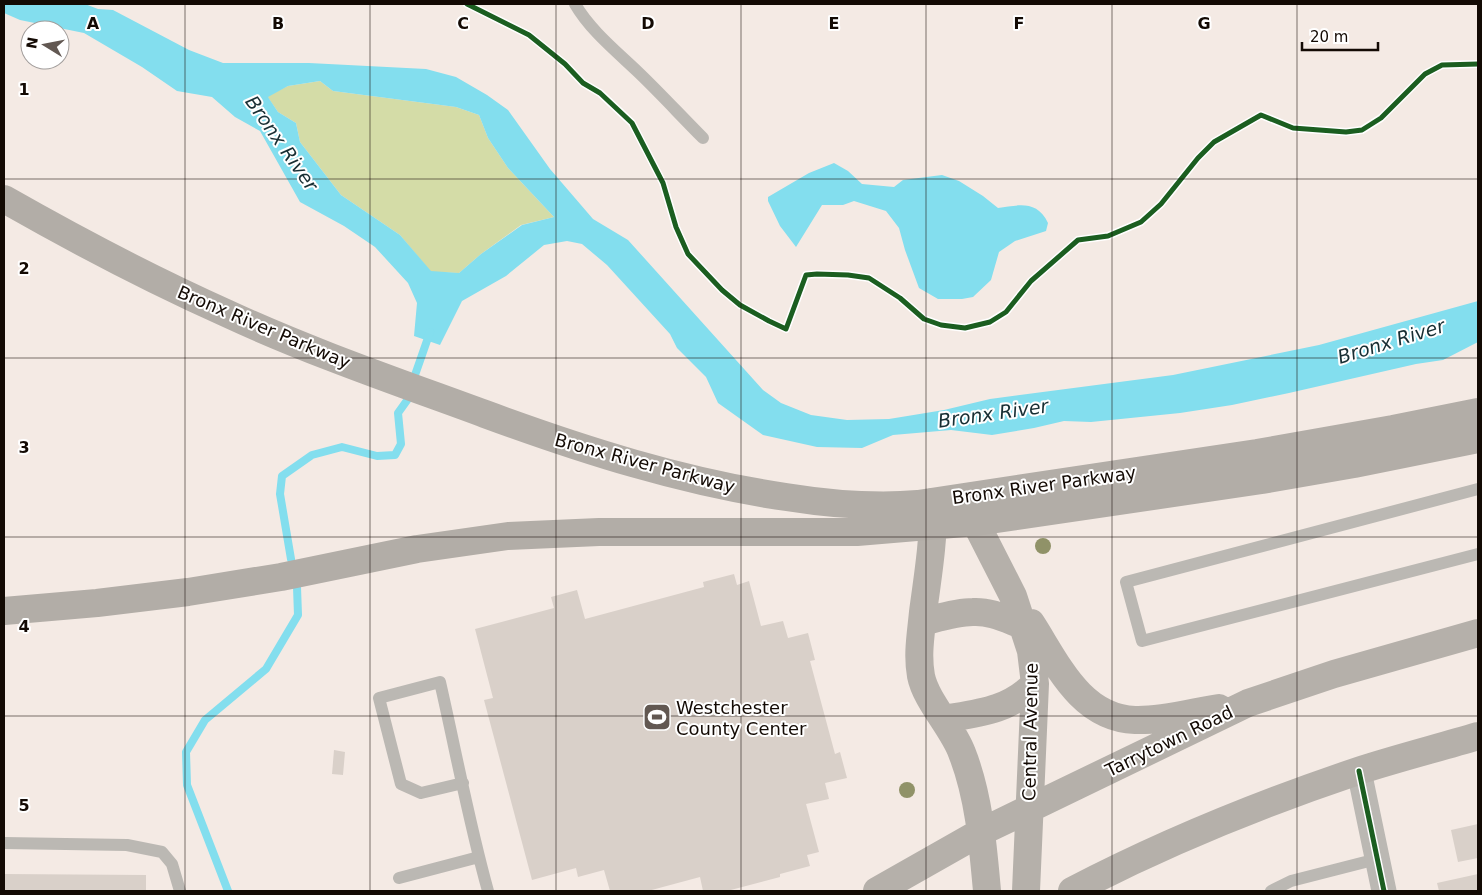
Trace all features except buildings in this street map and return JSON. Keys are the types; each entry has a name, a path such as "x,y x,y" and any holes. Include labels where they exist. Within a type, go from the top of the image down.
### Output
{"highway":[{"name":"Bronx River Parkway","path":"4,199 143,274 270,332 398,382 571,444 667,473 752,492 818,502 899,506 976,522 1280,477 1389,458 1478,439"},
{"name":"Bronx River Parkway","path":"4,611 97,603 179,593 281,577 417,549 516,536 599,532 857,532 933,514 962,498 1257,453 1478,412"}],"main road":[{"name":"Central Avenue","path":"962,498 1013,596 1031,651 1034,684 1026,891"},
{"path":"933,514 919,652 922,679 926,690 958,744 968,770 982,832 987,891"},
{"path":"1013,596 1074,689 1084,700 1108,714 1121,718 1146,720 1248,703"},
{"path":"922,622 963,612 974,612 998,616 1022,625"},
{"name":"Tarrytown Road","path":"877,891 982,832 1248,703 1334,674 1478,633"},
{"path":"944,719 983,712 1007,705 1026,693 1034,684"},
{"path":"1072,891 1105,882 1179,840 1222,822 1359,771 1478,736"}],"street":[{"path":"1359,771 1384,891"}],"lane":[{"path":"575,4 581,14 703,138"},
{"path":"1478,490 1126,582 1142,641 1478,554"},
{"path":"463,783 421,793 400,784 379,698 440,682 463,783 478,857 488,891"},
{"path":"4,843 127,845 162,852 172,864 180,891"},
{"path":"398,878 478,857"},
{"path":"1271,891 1291,882 1377,859"}],"green space":[{"path":"320,81 333,91 456,107 479,115 488,138 508,168 554,217 521,225 481,254 459,273 431,272 400,235 341,195 300,142 296,123 278,112 267,96 288,86"}],"water":[{"name":"Bronx River","path":"4,4 85,4 98,9 113,10 189,50 223,63 309,63 426,69 456,77 508,110 550,169 593,219 628,240 763,390 781,403 811,415 847,420 889,419 944,410 990,399 1173,375 1319,345 1478,301 1478,342 1443,360 1416,364 1232,405 1180,413 1091,422 1064,421 992,435 951,430 893,435 862,448 817,447 763,435 718,403 706,377 677,348 670,334 607,265 582,244 567,241 544,245 506,276 462,301 440,345 414,336 417,303 408,283 375,247 344,226 300,202 260,131 235,117 212,97 177,91 142,67 84,33 70,30 70,20 20,20 4,13","holes":["320,81 333,91 456,107 479,115 488,138 508,168 554,217 522,225 481,254 459,273 431,271 400,235 341,195 300,142 296,123 278,112 268,97 288,86"]},
{"path":"834,163 848,171 862,184 894,187 903,180 942,175 959,181 998,208 1020,205 1033,207 1044,216 1048,223 1046,231 1015,241 999,252 991,280 973,297 938,299 919,288 899,228 886,211 854,201 843,205 822,205 796,247 780,226 768,201 768,197 809,173"}],"waterway":[{"path":"415,375 430,332"},
{"path":"291,559 280,494 282,476 312,455 342,447 377,456 395,455 401,444 398,413 408,399"},
{"path":"228,891 187,785 186,752 205,720 266,669 298,615 297,587"}],"cycle path":[{"path":"467,4 529,35 565,64 583,83 600,93 632,123 663,183 676,227 688,254 722,290 740,305 786,329 806,275 817,274 869,278 900,298 924,319 941,325 965,328 990,322 1006,312 1031,281 1078,240 1108,236 1141,222 1161,204 1198,158 1214,142 1261,115 1293,128 1346,132 1362,130 1381,118 1425,74 1442,65 1478,64"},
{"path":"1359,771 1384,891"}],"place":[{"name":"Westchester County Center","path":"657,717"}]}
